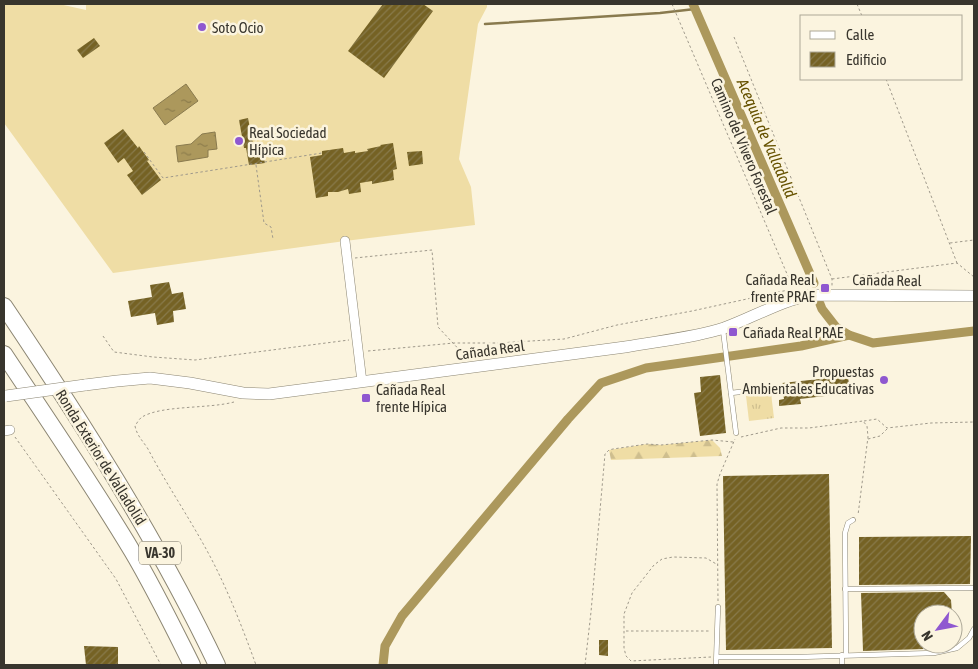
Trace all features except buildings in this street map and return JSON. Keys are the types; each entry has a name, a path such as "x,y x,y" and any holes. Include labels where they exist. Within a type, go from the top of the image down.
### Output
{"highway":[{"path":"4,295 26,339"},
{"name":"Ronda Exterior de Valladolid","path":"4,306 151,537 185,599 217,665"},
{"name":"Ronda Exterior de Valladolid","path":"4,354 77,463 133,552 165,610 192,665"}],"street":[{"path":"345,241 362,382"},
{"name":"Cañada Real","path":"5,397 117,380 158,379 244,393 269,394 683,338 723,328 795,293 812,295 974,296"}],"lane":[{"path":"723,328 736,436"},
{"path":"731,393 782,387"},
{"path":"842,665 844,655 845,532 848,523 853,520"},
{"path":"845,589 974,588"},
{"path":"716,665 718,607"},
{"path":"717,657 904,655 949,651 964,643 974,629"}],"path":[{"name":"Camino del Vivero Forestal","path":"672,4 795,293"},
{"path":"734,37 832,279 830,294"},
{"path":"886,80 957,263 974,278"},
{"path":"144,152 163,178 256,165 322,153"},
{"path":"256,165 264,223 271,227 273,239"},
{"path":"950,243 974,240"},
{"path":"347,258 432,250 438,327 476,367"},
{"path":"832,279 957,263"},
{"path":"359,352 454,343 498,343 564,339 616,325 795,293"},
{"path":"103,336 114,352 195,360 358,340"},
{"path":"244,393 234,402 218,406 155,412 141,418 135,426 136,434 147,446 157,467 215,566 240,622 256,665"},
{"path":"736,436 781,428 809,428 877,419 887,428"},
{"path":"853,520 859,510 859,497 868,439 867,426 863,421"},
{"path":"868,439 880,436 887,428 931,423 974,422"},
{"path":"7,431 116,579 161,665"},
{"path":"585,665 592,612 604,457 608,450 647,444 661,445 712,440 733,442 717,484 718,607"},
{"path":"717,657 631,661 626,656 624,648 624,614 632,593 654,564 674,557 706,558 718,565"},
{"path":"625,630 718,631"}],"green space":[{"name":"Real Sociedad Hípica","path":"4,4 59,4 86,10 86,4 487,4 478,24 459,159 471,187 475,225 113,273 4,123"},
{"path":"771,393 774,418 749,421 746,396"},
{"path":"712,440 720,448 722,456 611,460 609,450 647,444 661,445"}],"water":[{"path":"186,84 198,101 165,125 153,108"},
{"path":"215,132 217,149 208,150 208,157 178,162 176,146 191,144 202,134"}],"waterway":[{"name":"Acequia de Valladolid","path":"693,4 814,283"},
{"path":"485,24 695,9"},
{"name":"Acequia de Valladolid","path":"820,304 836,327 849,335 873,343 974,331"},
{"path":"383,665 385,646 402,616 568,419 601,383 646,368 801,346 849,335"}],"place":[{"name":"Soto Ocio","path":"202,27"},
{"name":"Real Sociedad Hípica","path":"239,141"},
{"name":"Cañada Real frente PRAE","path":"825,288"},
{"name":"Cañada Real PRAE","path":"733,332"},
{"name":"Propuestas Ambientales Educativas","path":"884,380"},
{"name":"Cañada Real frente Hípica","path":"366,398"}]}
